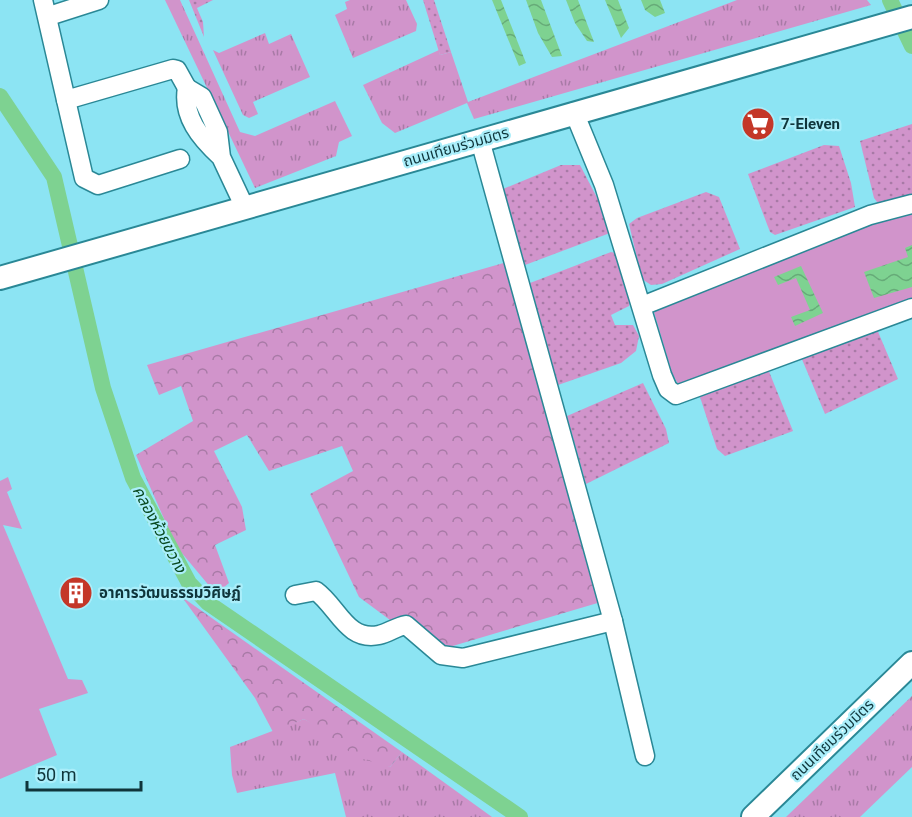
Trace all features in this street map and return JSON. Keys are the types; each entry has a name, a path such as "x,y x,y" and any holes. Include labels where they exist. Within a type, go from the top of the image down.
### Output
{"street":[{"path":"99,0 46,8 84,178 98,185 180,159"},
{"name":"ถนนเทียมร่วมมิตร","path":"0,278 902,20"},
{"path":"66,100 177,69 187,87 184,103 200,138 221,157 245,208"},
{"path":"574,112 604,185 662,375 668,389 676,395 912,308"},
{"path":"480,140 613,621 645,756"},
{"path":"642,306 873,214 912,204"},
{"path":"294,595 316,591 327,599 352,631 365,637 382,635 406,625 441,655 463,658 613,621"},
{"name":"ถนนเทียมร่วมมิตร","path":"753,817 912,663"}],"green space":[{"path":"165,0 180,0 240,132 255,136 335,101 352,136 339,142 336,156 255,188"},
{"path":"189,0 213,0 197,8 203,22 204,37"},
{"path":"350,0 406,0 417,24 416,31 353,58 335,15 347,9 345,2"},
{"path":"423,0 434,0 451,52 440,55"},
{"path":"737,0 867,0 871,5 474,119 467,103 395,133 382,123 363,85 439,50 440,55 451,52 468,102"},
{"path":"265,33 269,44 291,34 310,77 253,102 258,114 249,118 243,115 213,50 219,53"},
{"path":"912,124 912,197 881,207 874,198 860,141"},
{"path":"824,145 839,146 851,183 855,207 775,235 770,232 748,174"},
{"path":"561,165 580,165 606,215 610,233 525,265 503,189"},
{"path":"706,192 719,197 740,249 662,284 651,285 642,279 629,224 637,218"},
{"path":"912,211 912,300 694,383 678,384 672,373 653,309 790,252"},
{"path":"611,252 619,254 632,292 629,306 611,315 615,325 633,325 639,336 636,351 621,363 558,385 530,283"},
{"path":"507,262 601,602 446,648 415,623 390,620 359,597 310,494 353,471 342,446 269,471 247,435 214,451 242,507 246,530 215,545 229,583 216,594 176,546 136,455 193,421 181,386 159,395 147,365"},
{"path":"876,327 898,379 825,414 801,357"},
{"path":"768,369 793,431 725,456 717,449 699,394"},
{"path":"643,383 666,429 669,443 586,484 567,416"},
{"path":"8,477 12,489 7,492 22,529 3,525 68,679 82,680 88,693 39,709 57,755 0,779 0,481"},
{"path":"182,597 402,752 390,767 356,757 304,719 273,732 255,698"},
{"path":"912,696 912,767 860,817 786,817"},
{"path":"304,719 390,767 402,752 492,817 346,817 335,773 237,793 232,775 230,747"}],"water":[{"path":"492,0 501,0 526,63 519,66"},
{"path":"526,0 541,0 562,56 552,57 538,33"},
{"path":"566,0 578,0 594,42 587,41 575,23"},
{"path":"605,0 618,0 629,28 621,38"},
{"path":"641,0 660,0 665,13 655,17 645,10"},
{"path":"912,245 912,287 874,298 864,272 908,257 905,248"},
{"path":"801,266 823,313 795,326 791,317 810,310 796,278 778,285 774,277"}],"waterway":[{"path":"890,0 912,46"},
{"name":"คลองห้วยขวาง","path":"0,96 54,177 103,388 133,478 189,583 208,603 520,817"}],"place":[{"name":"7-Eleven","path":"758,124"},
{"name":"อาคารวัฒนธรรมวิศิษฏ์","path":"76,593"}]}
